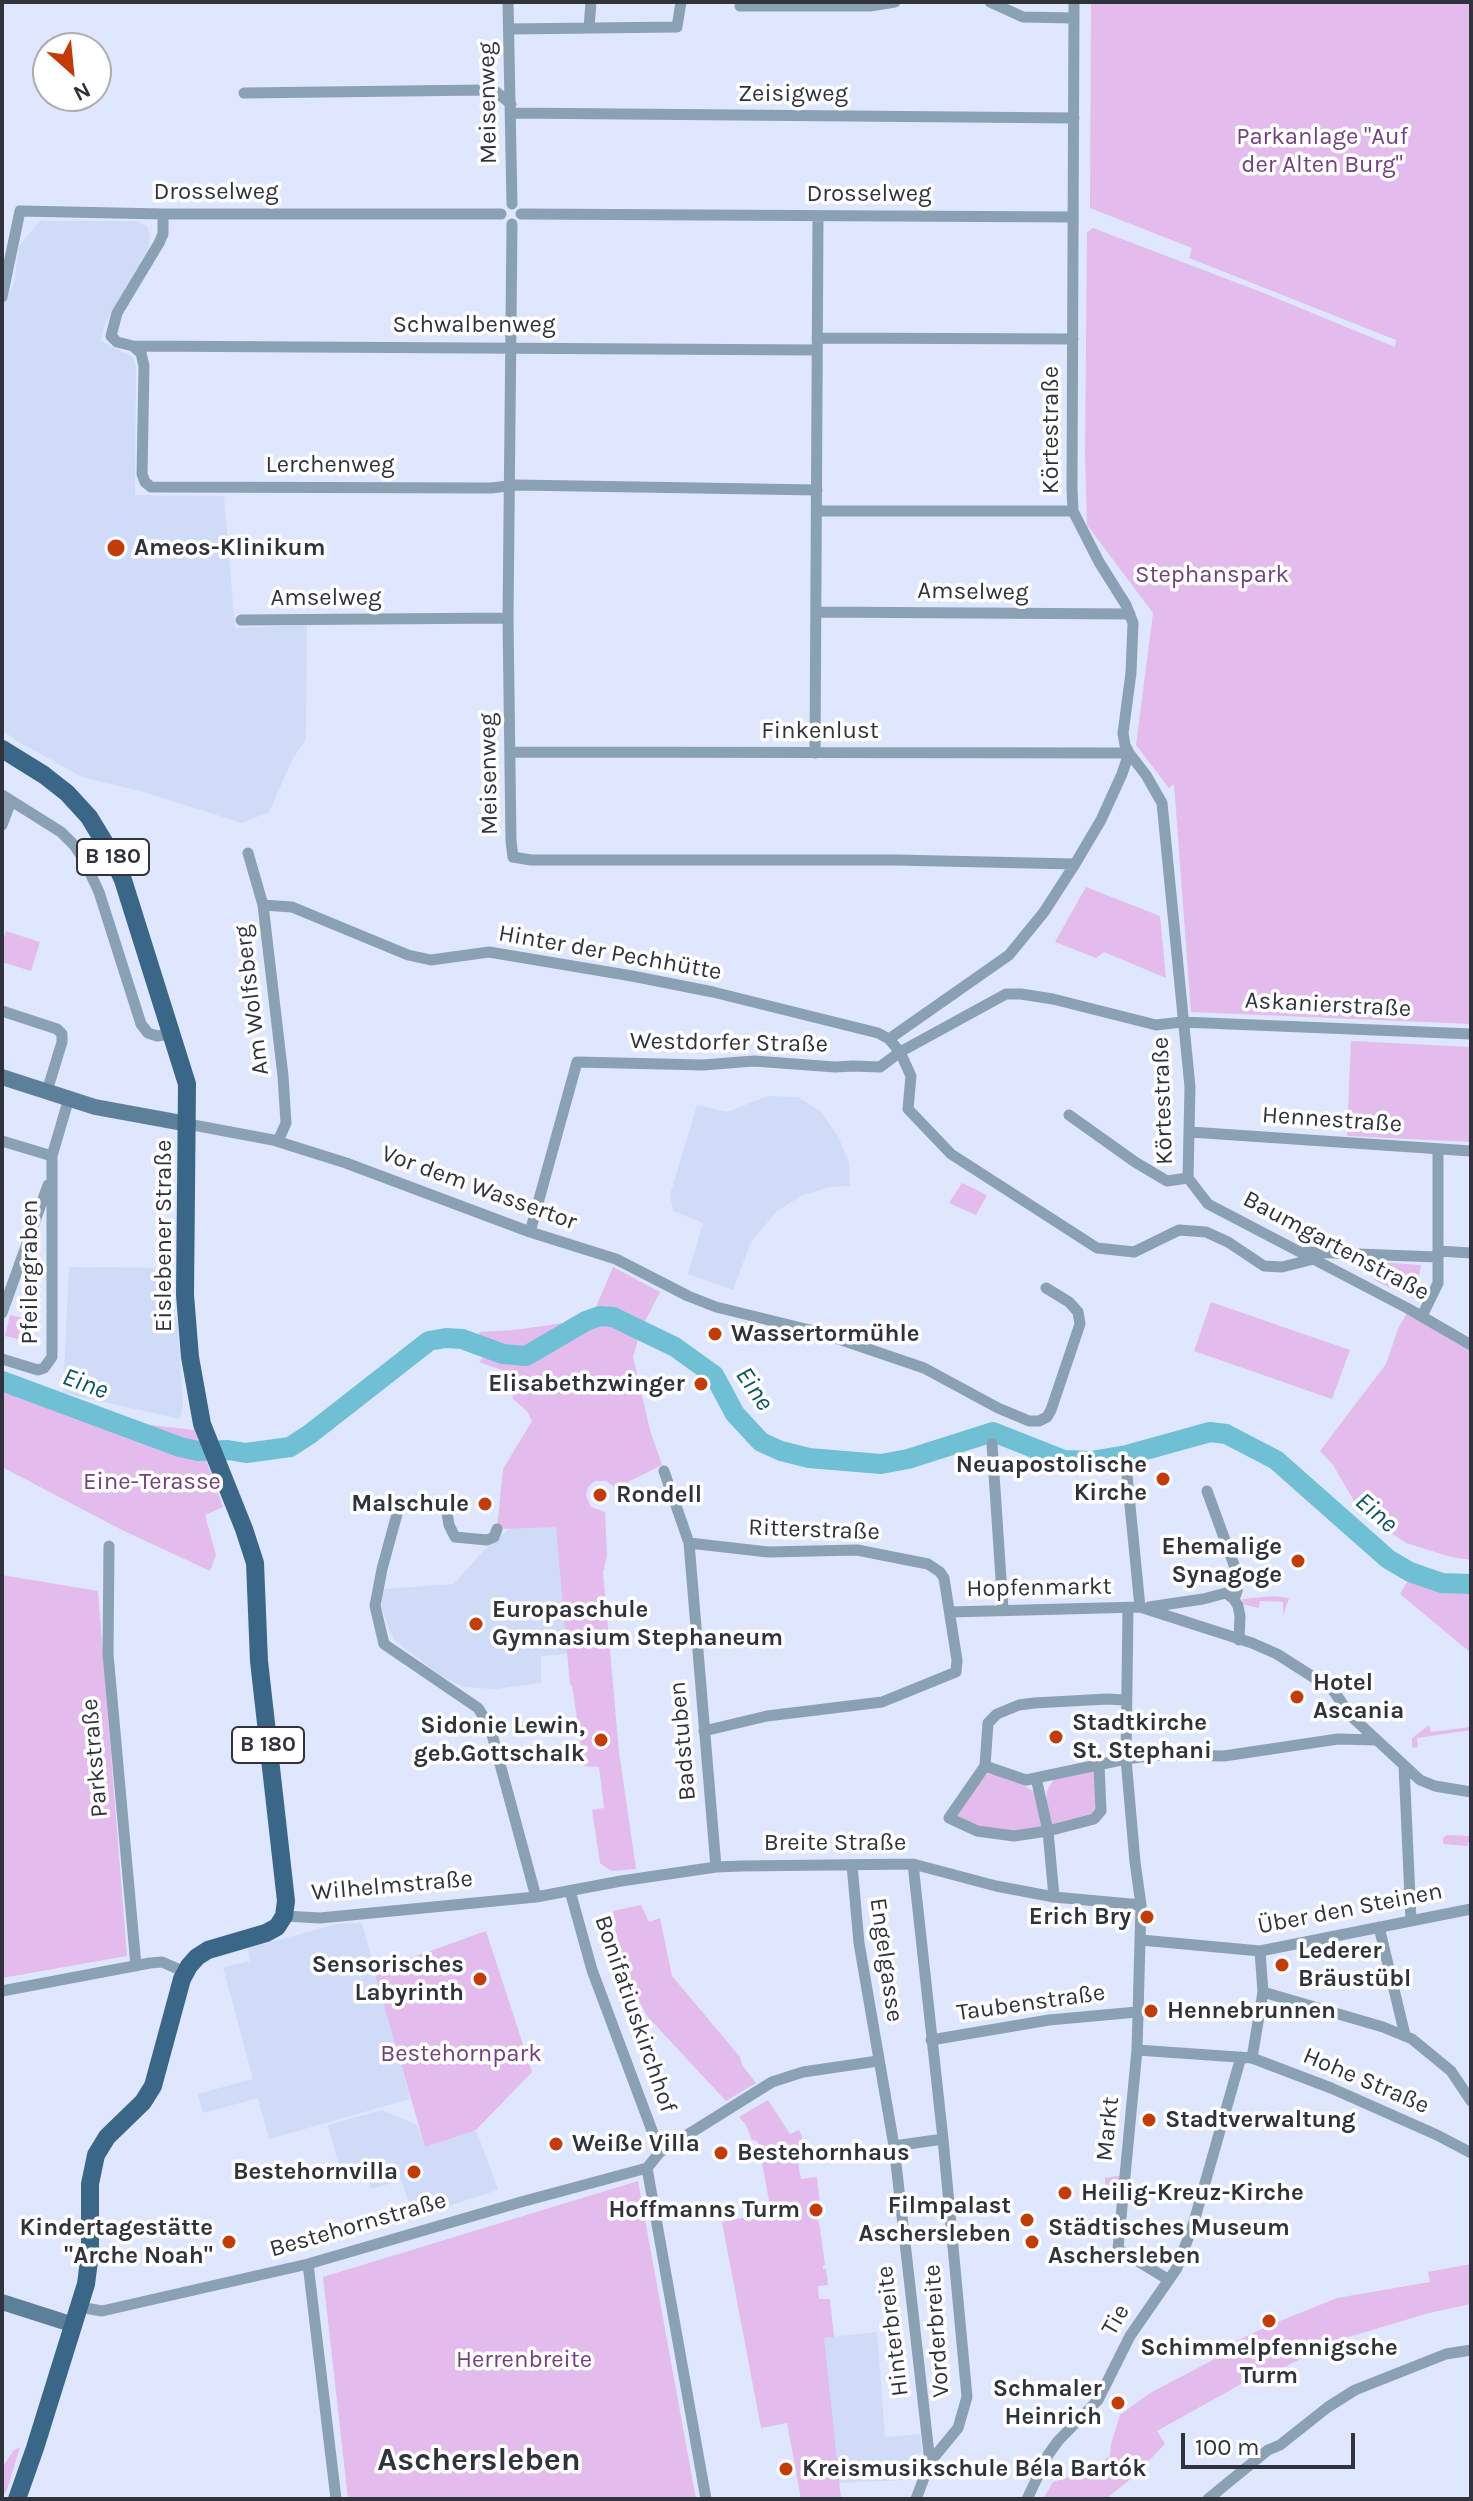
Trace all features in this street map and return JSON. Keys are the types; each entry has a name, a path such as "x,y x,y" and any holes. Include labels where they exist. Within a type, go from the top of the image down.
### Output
{"main road":[{"name":"Eislebener Straße","path":"2,749 67,793 102,836 123,880 187,1084 185,1312 199,1413 250,1543 256,1574 259,1661 286,1901 284,1916"},
{"path":"2,1077 121,1113 188,1124"},
{"name":"Wilhelmstraße","path":"185,1972 201,1954 271,1931 284,1916"},
{"path":"17,2499 77,2316 89,2268 90,2184 96,2155 107,2137 143,2102 153,2086 185,1972"},
{"path":"2,2302 77,2316"}],"street":[{"name":"Meisenweg","path":"508,2 512,204"},
{"path":"589,28 591,2"},
{"path":"509,29 677,27 681,2"},
{"path":"740,6 870,6 895,2"},
{"path":"990,2 1023,17 1074,18"},
{"name":"Körtestraße","path":"1074,2 1073,511 1130,614 1134,637 1123,733 1129,753 1162,803 1190,1087 1188,1178"},
{"name":"Zeisigweg","path":"244,93 484,90 495,91 511,109 1074,118"},
{"path":"512,204 519,207 521,214 519,220 512,224 504,221 501,214 506,205 512,204"},
{"name":"Drosselweg","path":"2,297 20,211 501,214"},
{"name":"Lerchenweg","path":"163,214 163,234 117,313 111,336 141,353 144,366 142,474 151,487 508,486 817,490"},
{"name":"Drosselweg","path":"521,214 1073,217"},
{"path":"815,753 818,216"},
{"name":"Meisenweg","path":"512,224 508,618 513,857 531,860 896,860 1075,864"},
{"name":"Schwalbenweg","path":"133,346 509,347 1073,339"},
{"path":"817,511 1073,511"},
{"name":"Amselweg","path":"816,612 1130,614"},
{"name":"Amselweg","path":"241,620 508,618"},
{"name":"Finkenlust","path":"511,752 1129,753"},
{"path":"1129,753 1101,820 1075,864 1044,912 1009,955 889,1039 900,1052 911,1076 908,1109 951,1154 1097,1248 1134,1252 1179,1230 1206,1232 1228,1242 1264,1266 1282,1267 1309,1256 1471,1253"},
{"path":"2,825 7,798 61,832 79,853 99,892 141,1024 148,1033 157,1036 171,1034"},
{"name":"Am Wolfsberg","path":"248,853 263,905 286,1112 286,1123 278,1141"},
{"name":"Hinter der Pechhütte","path":"263,905 292,907 408,955 431,960 489,952 632,976 713,992 878,1033 889,1039"},
{"name":"Körtestraße","path":"880,1067 900,1052 1006,994 1053,999 1156,1025 1182,1022"},
{"path":"2,1011 57,1029 62,1034 47,1091"},
{"name":"Askanierstraße","path":"1182,1022 1471,1034"},
{"name":"Westdorfer Straße","path":"530,1232 577,1062 703,1065 754,1061 880,1067"},
{"name":"Pfeilergraben","path":"2,1359 38,1370 44,1368 52,1357 52,1156 69,1098"},
{"path":"1069,1115 1167,1181 1188,1178"},
{"name":"Vor dem Wassertor","path":"188,1124 278,1141 346,1163 530,1232 616,1259 716,1307 818,1332 924,1368 1029,1421 1047,1417 1080,1324 1078,1312 1069,1302 1046,1288"},
{"name":"Hennestraße","path":"1190,1132 1471,1151"},
{"path":"2,1141 52,1156"},
{"path":"1422,1316 1438,1283 1438,1150"},
{"name":"Pfeilergraben","path":"2,1313 51,1177"},
{"name":"Baumgartenstraße","path":"1188,1178 1208,1204 1422,1316 1471,1345"},
{"path":"992,1444 1003,1609"},
{"name":"Badstuben","path":"664,1471 689,1543 716,1867"},
{"name":"Markt","path":"1127,1475 1138,1608 1126,1700 1126,1759 1141,1905 1141,1940 1137,2050 1118,2249 1169,2280"},
{"path":"1207,1491 1237,1573 1234,1599"},
{"path":"497,1529 494,1537 487,1540 455,1537 449,1525 445,1502 400,1503 375,1606 384,1644 483,1714 502,1765 536,1897"},
{"name":"Ritterstraße","path":"689,1543 768,1552 857,1550 904,1558 936,1568"},
{"name":"Parkstraße","path":"109,1546 108,1654 136,1966"},
{"name":"Hopfenmarkt","path":"704,1731 782,1713 882,1702 956,1672 944,1578 936,1568"},
{"path":"1138,1608 1226,1593 1234,1599 1246,1641"},
{"path":"1138,1608 1246,1641 1277,1654 1332,1689 1352,1717 1420,1780 1435,1786 1471,1792"},
{"name":"Hopfenmarkt","path":"950,1612 1138,1608"},
{"path":"1099,1765 1101,1811 1098,1817 1048,1831 1014,1836 985,1833 949,1818 985,1766 988,1723 997,1714 1034,1703 1126,1700"},
{"path":"985,1766 1026,1780 1157,1755 1224,1756 1338,1739 1376,1740"},
{"path":"1404,1765 1411,1920"},
{"path":"1036,1778 1048,1831 1054,1897"},
{"name":"Breite Straße","path":"621,1881 716,1867 913,1864 996,1886 1054,1897 1141,1905"},
{"name":"Vorderbreite","path":"913,1864 967,2397 958,2428 930,2462"},
{"name":"Engelgasse","path":"852,1865 859,1943 878,2061"},
{"name":"Wilhelmstraße","path":"284,1916 320,1918 536,1897 621,1881"},
{"name":"Bonifatiuskirchhof","path":"570,1891 592,1970 660,2152"},
{"name":"Über den Steinen","path":"1141,1940 1260,1951 1471,1909"},
{"path":"1379,1927 1405,2035"},
{"name":"Tie","path":"1027,2499 1058,2441 1098,2400 1130,2336 1169,2280 1189,2241 1247,2057 1263,1992 1260,1951"},
{"path":"2,1991 162,1962 185,1972"},
{"path":"1263,1992 1405,2035 1444,2063 1471,2101"},
{"name":"Taubenstraße","path":"931,2040 1049,2020 1137,2012"},
{"path":"1137,2050 1247,2057"},
{"name":"Hohe Straße","path":"1247,2057 1331,2088 1471,2153"},
{"path":"706,2499 647,2168 660,2152 780,2079 803,2072 878,2061"},
{"name":"Hinterbreite","path":"878,2061 883,2074 894,2146 930,2462 916,2499"},
{"path":"894,2146 943,2139"},
{"name":"Bestehornstraße","path":"77,2316 308,2264 647,2168"},
{"path":"308,2264 336,2499"},
{"path":"1211,2497 1268,2450 1280,2445 1355,2390 1446,2354 1471,2350"}],"shaded area":[{"name":"Ameos-Klinikum","path":"40,221 137,221 147,226 149,247 104,326 101,341 133,357 136,366 135,495 224,496 235,628 307,625 306,739 292,760 269,812 242,823 144,792 82,777 2,730 2,307 14,284 19,246"},
{"path":"768,1096 798,1097 821,1112 838,1136 849,1163 850,1186 829,1187 803,1195 777,1211 751,1242 733,1290 688,1274 703,1223 673,1211 670,1195 697,1105 727,1112"},
{"path":"69,1267 171,1268 170,1297 178,1325 183,1403 180,1419 63,1393"},
{"name":"Europaschule Gymnasium Stephaneum","path":"556,1526 568,1654 541,1656 541,1683 495,1689 463,1687 441,1676 394,1640 381,1608 384,1589 454,1584 484,1550 511,1527"},
{"path":"362,1923 410,2099 269,2139 258,2098 203,2113 198,2094 253,2079 223,1967 250,1961 248,1948 337,1924"},
{"path":"382,2110 417,2125 425,2147 476,2130 498,2190 414,2217 401,2180 371,2189 365,2167 341,2174 328,2125"},
{"path":"877,2332 885,2437 920,2434 922,2453 912,2455 903,2466 904,2480 839,2483 823,2338"}],"green space":[{"path":"1091,2 1471,2 1471,1024 1191,1012 1174,784 1169,788 1136,745 1153,613 1087,525 1087,232 1093,228 1395,347 1396,340 1189,258 1192,248 1090,208"},
{"path":"1086,887 1160,916 1166,978 1104,952 1096,958 1055,942"},
{"path":"6,931 40,942 31,971 2,962"},
{"path":"1351,1041 1471,1047 1471,1142 1347,1136"},
{"path":"962,1183 987,1195 976,1215 949,1203"},
{"path":"1375,1262 1421,1265 1415,1299 1374,1280"},
{"path":"613,1267 660,1292 641,1329 633,1357 650,1430 662,1465 616,1488 606,1481 595,1481 588,1487 586,1495 591,1507 605,1512 607,1556 603,1572 619,1752 636,1869 611,1871 600,1863 592,1810 604,1808 599,1767 584,1766 570,1685 556,1527 497,1529 503,1469 532,1421 527,1411 513,1399 510,1373 479,1362 483,1358 479,1332 578,1321 593,1314"},
{"path":"1211,1302 1350,1350 1332,1399 1194,1351"},
{"path":"1409,1309 1471,1345 1471,1560 1406,1543 1380,1526 1357,1506 1333,1465 1320,1451 1386,1364 1398,1329"},
{"path":"10,1315 31,1320 27,1341 5,1336"},
{"name":"Eine-Terasse","path":"2,1376 66,1406 122,1422 195,1430 223,1507 205,1515 216,1555 210,1571 120,1529 2,1467"},
{"path":"1412,1574 1471,1588 1471,1653 1400,1594"},
{"path":"2,1575 98,1591 127,1956 2,1978"},
{"path":"1289,1598 1283,1616 1283,1602 1260,1601 1259,1608 1242,1604 1243,1599"},
{"path":"1429,1725 1431,1732 1471,1727 1471,1730 1417,1738 1418,1747 1412,1748 1412,1738"},
{"path":"1094,1769 1098,1810 1093,1817 1054,1826 1050,1822 1046,1803 1047,1791 1055,1777"},
{"path":"985,1773 1002,1776 1034,1792 1042,1828 994,1832 955,1817"},
{"path":"1447,1835 1471,1836 1471,1841 1468,1846 1443,1844 1443,1838"},
{"path":"641,1905 649,1922 660,1918 672,1976 740,2057 742,2065 756,2083 726,2101 647,2016 632,1988 616,1934 613,1911"},
{"name":"Bestehornpark","path":"486,1931 532,2072 476,2130 425,2147 374,1971"},
{"path":"768,2100 790,2134 799,2130 801,2134 806,2155 797,2157 801,2179 817,2177 820,2205 810,2207 812,2216 817,2215 820,2228 823,2269 826,2269 828,2285 818,2286 819,2299 830,2299 834,2337 824,2338 841,2498 801,2499 787,2423 761,2428 722,2222 771,2212 759,2146 739,2117"},
{"path":"1124,2175 1122,2201 1106,2200 1105,2178"},
{"name":"Herrenbreite","path":"638,2181 696,2499 348,2499 323,2277"},
{"path":"1471,2264 1471,2304 1335,2341 1285,2367 1241,2384 1157,2431 1165,2444 1106,2499 1043,2499 1053,2482 1088,2471 1110,2456 1120,2415 1150,2393 1213,2360 1210,2353 1337,2298 1430,2282 1428,2272"},
{"path":"20,2447 2,2497 2,2468 14,2450"}],"waterway":[{"name":"Eine","path":"2,1381 180,1447 246,1453 290,1447 429,1341 462,1339 503,1354 526,1356 586,1321 600,1316 613,1317 675,1347 714,1375 735,1414 761,1442 781,1451 809,1458 881,1464 908,1459 993,1432 1064,1460 1091,1461 1127,1455 1210,1432 1226,1434 1276,1460 1388,1559 1410,1572 1442,1583 1471,1584"}],"place":[{"name":"Ameos-Klinikum","path":"116,548"},
{"name":"Wassertormühle","path":"715,1334"},
{"name":"Elisabethzwinger","path":"701,1384"},
{"name":"Neuapostolische Kirche","path":"1163,1479"},
{"name":"Rondell","path":"600,1495"},
{"name":"Malschule","path":"485,1504"},
{"name":"Ehemalige Synagoge","path":"1298,1561"},
{"name":"Europaschule Gymnasium Stephaneum","path":"476,1624"},
{"name":"Hotel Ascania","path":"1297,1697"},
{"name":"Stadtkirche St. Stephani","path":"1056,1737"},
{"name":"Sidonie Lewin, geb.Gottschalk","path":"601,1740"},
{"name":"Erich Bry","path":"1147,1917"},
{"name":"Lederer Bräustübl","path":"1282,1965"},
{"name":"Sensorisches Labyrinth","path":"480,1979"},
{"name":"Hennebrunnen","path":"1151,2011"},
{"name":"Stadtverwaltung","path":"1149,2120"},
{"name":"Weiße Villa","path":"556,2144"},
{"name":"Bestehornhaus","path":"721,2153"},
{"name":"Bestehornvilla","path":"414,2172"},
{"name":"Heilig-Kreuz-Kirche","path":"1065,2193"},
{"name":"Hoffmanns Turm","path":"816,2210"},
{"name":"Filmpalast Aschersleben","path":"1027,2220"},
{"name":"Kindertagestätte \"Arche Noah\"","path":"229,2242"},
{"name":"Städtisches Museum Aschersleben","path":"1032,2242"},
{"name":"Schimmelpfennigsche Turm","path":"1269,2321"},
{"name":"Schmaler Heinrich","path":"1118,2403"},
{"name":"Kreismusikschule Béla Bartók","path":"786,2469"}],"district":[{"name":"Aschersleben","path":"479,2461"}],"park label":[{"name":"Parkanlage \"Auf der Alten Burg\"","path":"1322,151"},
{"name":"Stephanspark","path":"1212,575"}]}
